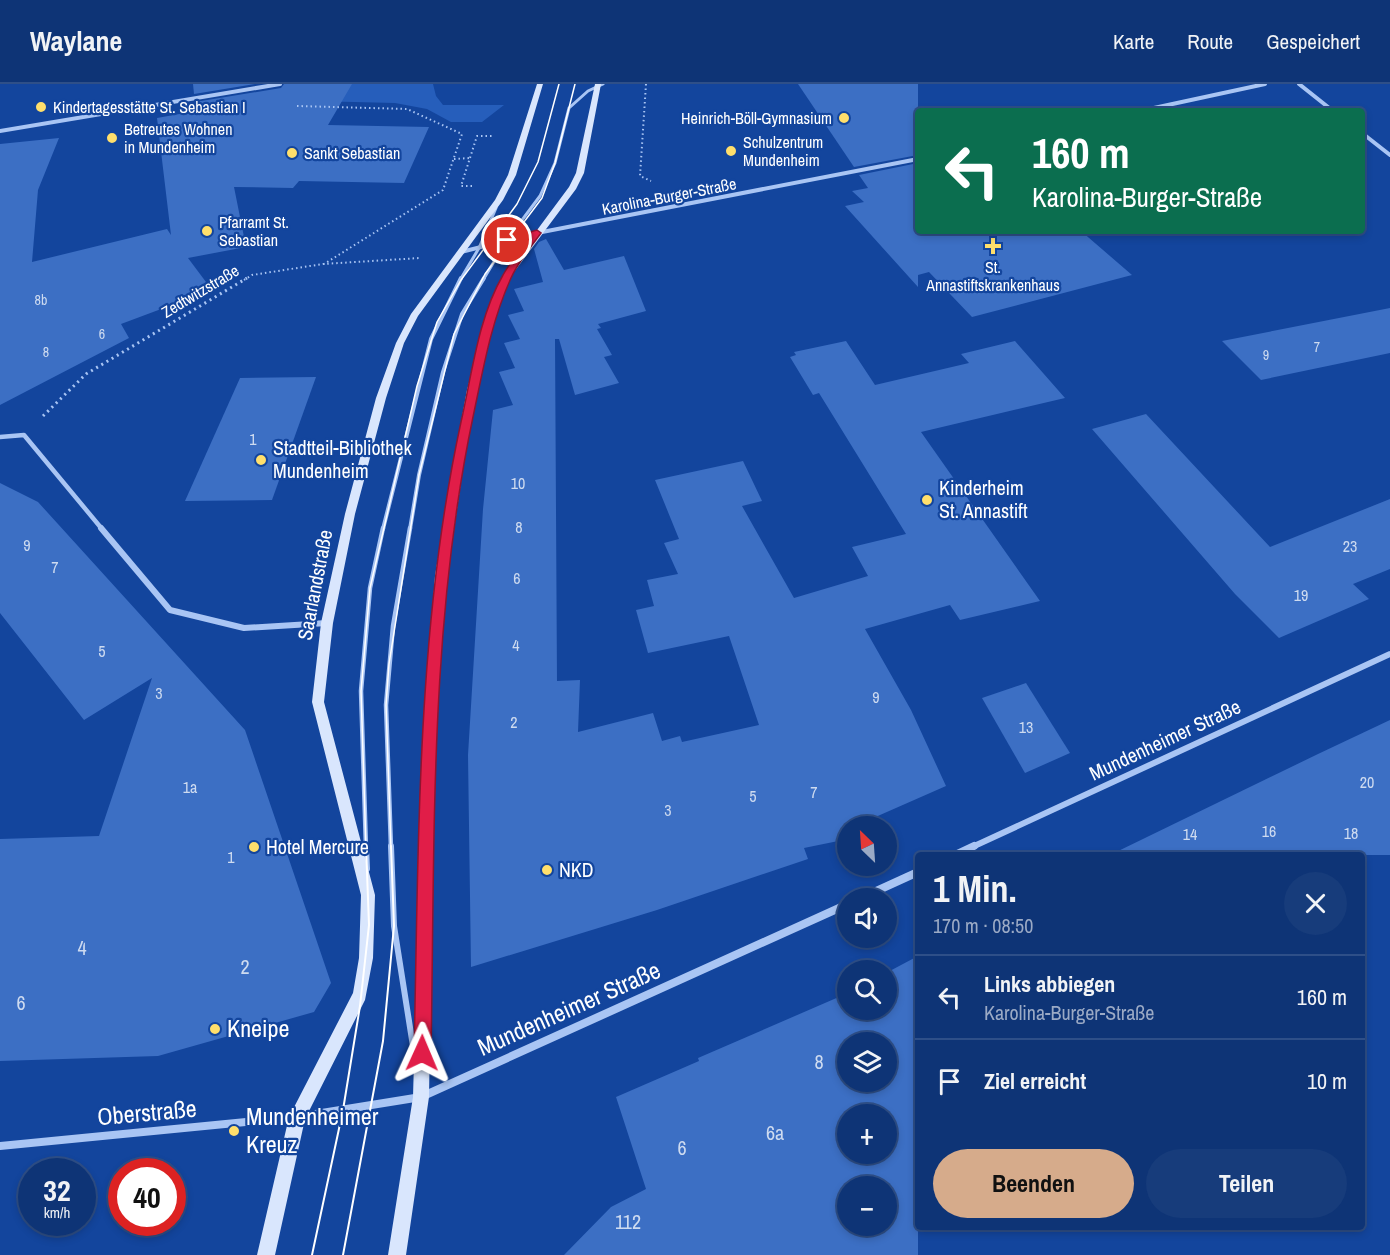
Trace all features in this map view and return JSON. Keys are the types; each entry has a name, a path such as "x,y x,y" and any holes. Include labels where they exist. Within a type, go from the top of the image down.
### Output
{"street":[{"path":"0,131 280,84"},
{"name":"Saarlandstraße","path":"266,1255 297,1117 360,995 369,925 368,895 318,702 327,623 350,513 381,399 400,343 414,316 499,200 512,175 540,84"},
{"path":"397,1255 421,1097 429,740 441,576 460,455 488,326 507,276 573,187 580,173 600,84"},
{"path":"1154,108 1264,84"},
{"path":"1299,84 1329,108"},
{"path":"1365,135 1390,155"},
{"name":"Karolina-Burger-Straße","path":"461,252 537,233 915,160"},
{"path":"0,437 24,435 170,610 244,628 327,623"},
{"name":"Mundenheimer Straße","path":"961,852 1390,654"},
{"path":"883,888 915,873"},
{"name":"Mundenheimer Straße","path":"297,1117 421,1097 837,909"},
{"name":"Oberstraße","path":"0,1146 297,1117"}],"lane":[{"path":"421,1097 394,926 386,705 388,664 419,475 450,348 474,292 545,186 555,163 569,108 600,84"},
{"path":"368,895 361,691 370,588 394,477 431,339 447,302 479,248 499,200"}],"path":[{"path":"646,84 640,176 659,186 665,209"},
{"path":"295,106 407,109 423,114 462,134 443,190 323,264"},
{"path":"461,186 477,136 499,135"},
{"path":"454,159 470,158"},
{"name":"Zedtwitzstraße","path":"24,435 86,374 252,275 323,264 461,252"}],"shaded area":[{"path":"338,84 433,84 436,96 443,105 504,105 482,122 451,122 427,109 395,103 312,101"}],"building":[{"path":"193,84 255,84 194,94"},
{"path":"284,84 352,84 328,125 429,127 404,183 299,181 293,188 234,187 246,247 188,258 212,290 121,324 129,338 0,405 0,144 59,138 38,190 32,262 167,229 171,235 157,118 196,111 195,102 281,88"},
{"path":"798,84 918,84 918,108 915,108 915,156 854,167"},
{"name":"St. Annastiftskrankenhaus","path":"915,164 915,234 1084,234 1132,275 972,317 929,272 918,275 918,287 845,206 864,202 852,191 868,188 859,175"},
{"path":"546,239 564,270 624,256 646,311 598,324 601,328 597,329 612,355 604,357 619,383 575,395 559,339 555,339 557,681 580,680 578,732 653,713 662,741 680,736 682,742 759,725 729,636 648,653 636,610 654,606 647,580 678,574 664,543 679,539 655,480 743,461 762,501 742,506 794,598 868,576 852,547 906,534 819,393 813,395 790,357 796,355 794,352 846,341 875,385 969,363 961,354 1015,341 1065,398 921,432 1040,601 960,620 950,605 865,629 911,710 946,786 878,816 837,816 837,841 804,848 808,859 657,910 471,967 468,755 483,509 493,410 513,405 499,372 515,368 504,343 520,339 508,315 524,311 514,289 543,282 534,249 539,242"},
{"path":"1390,308 1390,353 1261,380 1222,341"},
{"path":"316,377 272,500 185,501 240,378"},
{"path":"1146,414 1270,547 1390,499 1390,569 1353,584 1369,599 1279,638 1235,594 1092,429"},
{"path":"0,483 38,502 245,730 331,983 314,1012 158,1056 0,1061 0,839 99,836 152,678 84,720 0,613"},
{"path":"1026,683 1070,753 1025,773 982,698"},
{"path":"1390,720 1390,855 1365,855 1365,852 1116,852"},
{"path":"915,958 915,1230 918,1230 918,1255 564,1255 611,1207 646,1189 616,1097 699,1061 698,1058 837,998 837,1020 897,1020 897,967"}],"tram line":[{"path":"366,848 361,691 370,588 417,386 437,322 461,280 517,204 538,162 559,84"},
{"path":"391,848 386,705 389,664 419,475 454,334 485,274 542,198 555,163 575,84"},
{"path":"312,1255 343,1110 360,1006 369,925 366,846"},
{"path":"343,1255 383,1041 394,926 391,846"}],"place":[{"name":"Kindertagesstätte St. Sebastian I","path":"41,107"},
{"name":"Heinrich-Böll-Gymnasium","path":"844,118"},
{"name":"Betreutes Wohnen in Mundenheim","path":"112,138"},
{"name":"Schulzentrum Mundenheim","path":"731,151"},
{"name":"Sankt Sebastian","path":"292,153"},
{"name":"Pfarramt St. Sebastian","path":"207,231"},
{"name":"St. Annastiftskrankenhaus","path":"993,246"},
{"name":"Stadtteil-Bibliothek Mundenheim","path":"261,460"},
{"name":"Kinderheim St. Annastift","path":"927,500"},
{"name":"Hotel Mercure","path":"254,847"},
{"name":"NKD","path":"547,870"},
{"name":"Kneipe","path":"215,1029"},
{"name":"Mundenheimer Kreuz","path":"234,1131"}],"route":[{"path":"422,1053 429,740 441,576 472,390 494,304 507,276 537,233 507,240"}]}
